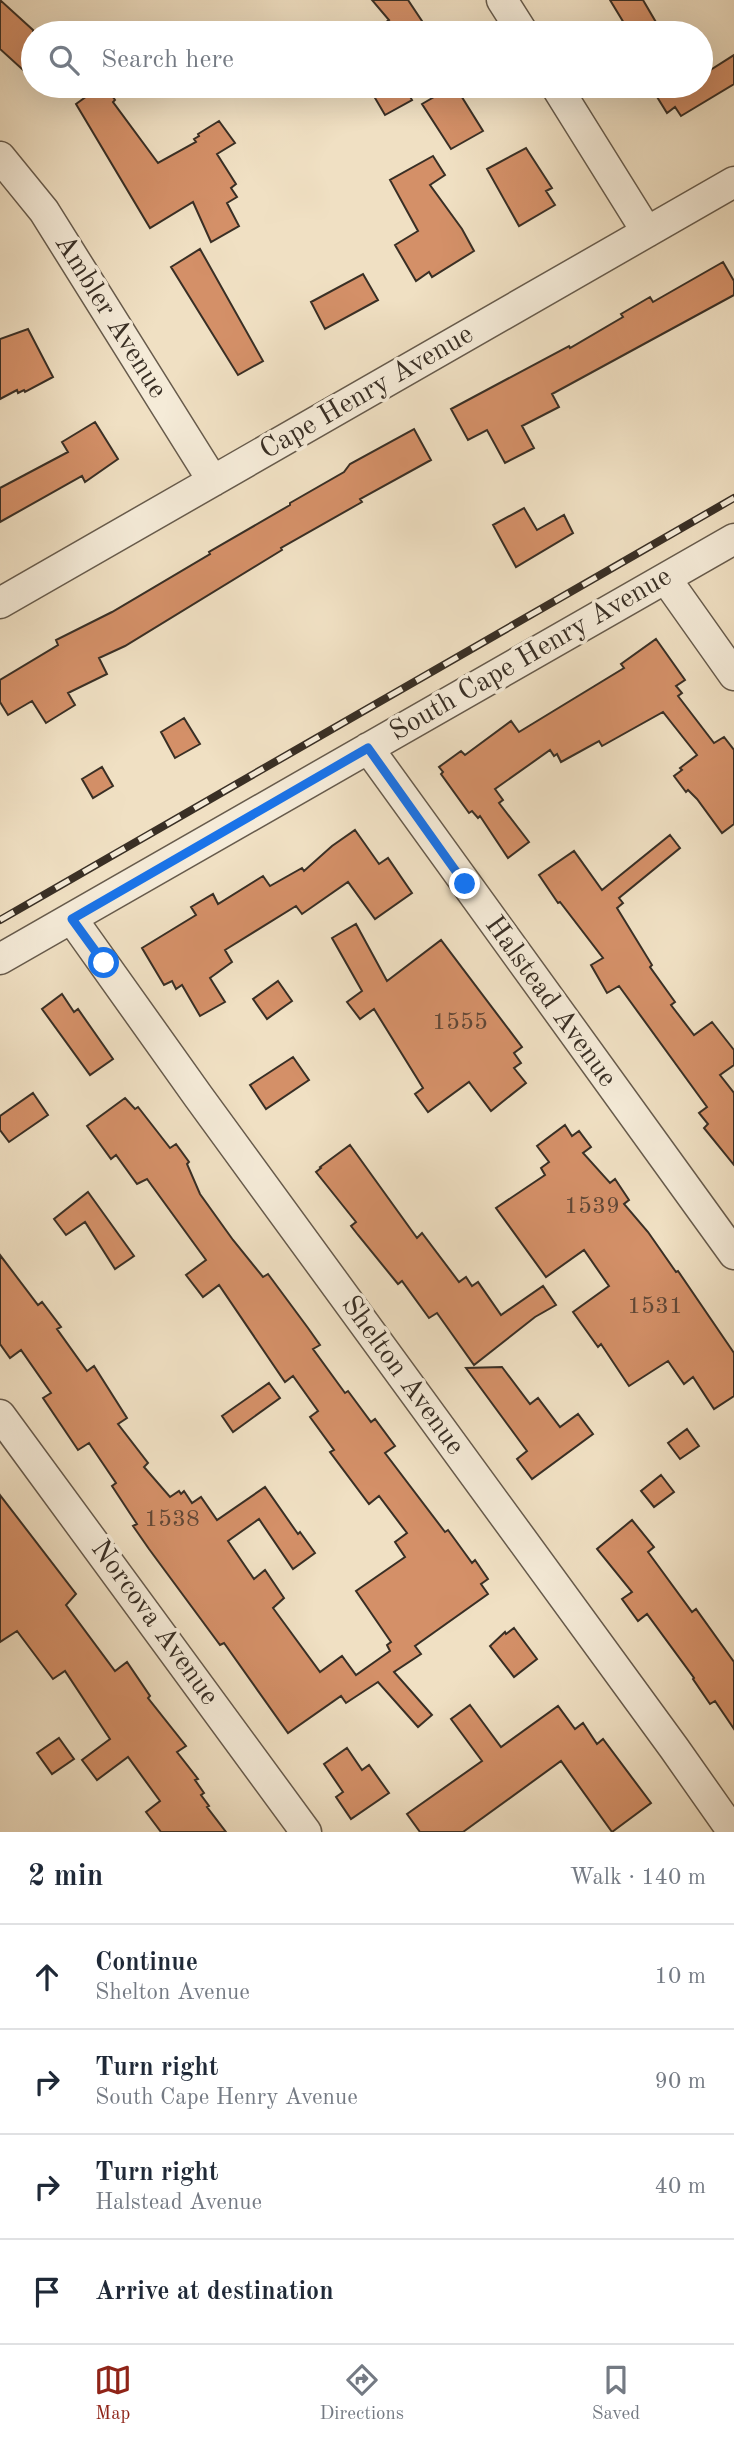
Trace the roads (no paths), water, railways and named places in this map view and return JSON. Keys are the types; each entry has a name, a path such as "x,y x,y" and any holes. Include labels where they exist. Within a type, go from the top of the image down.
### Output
{"street":[{"path":"502,0 515,21"},
{"path":"563,98 647,232"},
{"name":"Ambler Avenue","path":"0,157 44,211 213,481"},
{"name":"Cape Henry Avenue","path":"0,603 734,182"},
{"name":"South Cape Henry Avenue","path":"0,959 734,539"},
{"path":"666,579 734,675"},
{"name":"Halstead Avenue","path":"368,748 734,1254"},
{"name":"Shelton Avenue","path":"72,919 206,1108 733,1832"},
{"name":"Norcova Avenue","path":"0,1415 306,1832"}],"railway":[{"path":"0,920 734,498"}]}
